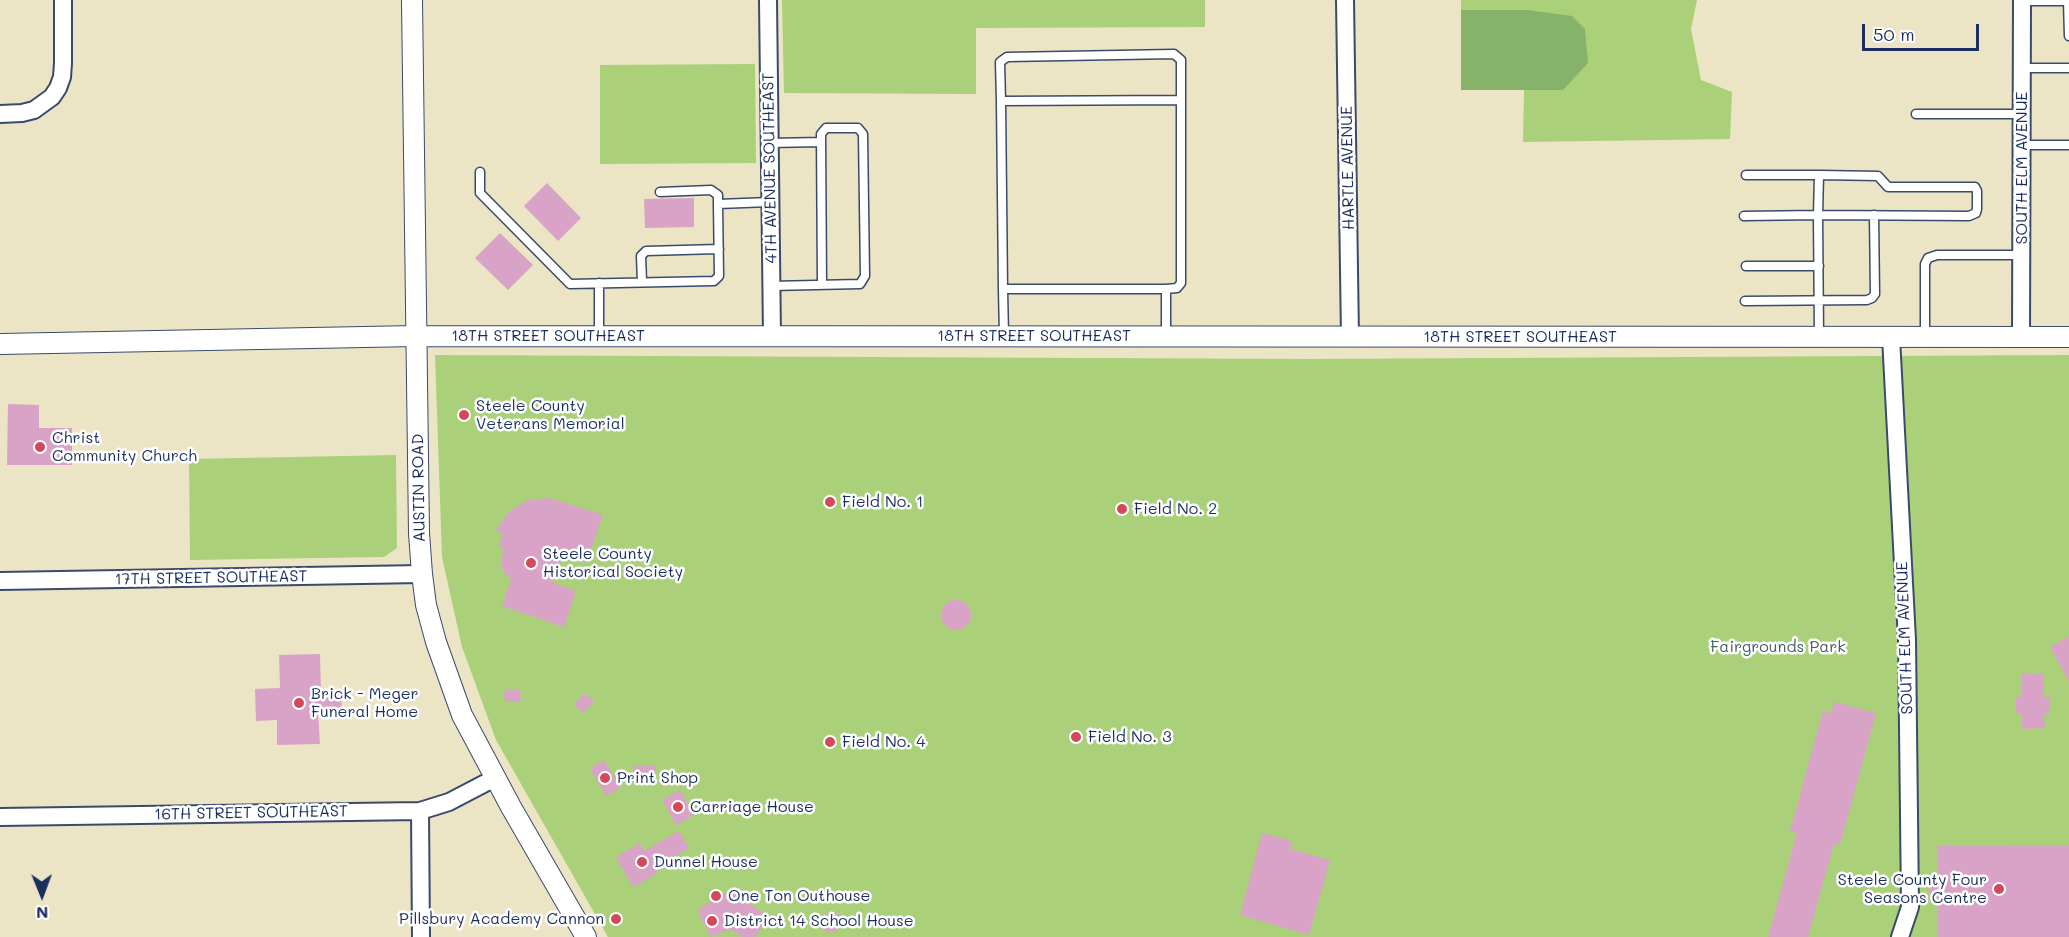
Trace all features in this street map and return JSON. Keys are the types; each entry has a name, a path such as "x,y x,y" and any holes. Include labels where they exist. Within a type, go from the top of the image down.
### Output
{"street":[{"path":"0,114 34,110 52,97 58,88 63,63 63,0"},
{"name":"AUSTIN ROAD","path":"412,0 416,336 422,574 426,605 448,681 462,715 586,937"},
{"name":"4TH AVENUE SOUTHEAST","path":"768,0 772,336"},
{"name":"HARTLE AVENUE","path":"1346,0 1350,337"},
{"name":"SOUTH ELM AVENUE","path":"2021,337 2022,0"},
{"name":"18TH STREET SOUTHEAST","path":"0,344 416,336 2069,337"},
{"name":"SOUTH ELM AVENUE","path":"1891,337 1906,640 1909,794 1910,907 1900,937"},
{"name":"17TH STREET SOUTHEAST","path":"0,581 422,574"},
{"name":"16TH STREET SOUTHEAST","path":"0,817 420,811 449,802 495,777"},
{"path":"420,811 421,937"}],"lane":[{"path":"2022,0 2068,1 2069,36"},
{"path":"1003,289 1166,289 1177,288 1181,283 1180,60 1174,54 1007,57 1000,62 1001,101 1003,289 1004,336"},
{"path":"2022,68 2069,68"},
{"path":"1001,101 1181,100"},
{"path":"1916,114 2022,114"},
{"path":"771,286 822,285 860,284 865,276 863,134 858,128 826,128 821,134 822,285"},
{"path":"770,143 821,142"},
{"path":"2022,145 2069,145"},
{"path":"480,172 480,193 570,284 714,281 719,276 718,195 711,190 660,192"},
{"path":"1744,216 1969,216 1976,213 1977,209 1977,191 1975,187 1970,186 1888,187 1878,176 1746,175"},
{"path":"1819,175 1819,337"},
{"path":"718,204 770,202"},
{"path":"1746,301 1867,300 1872,298 1875,294 1874,215"},
{"path":"642,282 641,256 646,251 719,249"},
{"path":"1925,337 1925,264 1928,258 1937,255 2022,255"},
{"path":"1746,266 1820,266"},
{"path":"599,283 599,336"},
{"path":"1166,289 1166,336"}],"green space":[{"path":"782,0 1205,0 1205,27 976,28 976,94 784,93"},
{"path":"1461,0 1697,0 1691,29 1701,80 1732,92 1730,139 1523,142 1524,89 1563,90 1527,10 1461,10"},
{"path":"1461,10 1527,10 1572,16 1585,29 1588,63 1563,90 1461,90"},
{"path":"755,64 756,163 600,164 600,65"},
{"name":"Fairgrounds Park","path":"435,355 1307,359 2069,355 2069,937 608,937 496,740 462,647 442,557"},
{"path":"396,455 397,548 384,557 190,560 189,459"}],"building":[{"path":"547,183 581,218 558,241 524,206"},
{"path":"694,198 694,227 645,228 644,199"},
{"path":"500,233 533,265 508,290 475,258"},
{"name":"Christ Community Church","path":"8,404 39,405 39,428 72,428 72,465 7,465"},
{"name":"Steele County Historical Society","path":"549,498 603,515 586,563 563,555 553,583 576,591 564,627 502,606 511,579 501,566 503,548 499,546 503,533 496,531 506,515 517,506 529,500"},
{"path":"956,600 967,604 971,615 967,626 956,630 945,626 941,615 945,604"},
{"path":"2069,636 2069,682 2050,647"},
{"name":"Brick - Meger Funeral Home","path":"320,654 321,694 341,694 342,712 318,712 320,744 277,745 277,720 256,721 255,689 280,688 279,655"},
{"path":"2022,673 2044,674 2044,697 2050,696 2050,714 2044,714 2045,728 2022,729 2022,714 2016,714 2016,697 2022,696"},
{"path":"504,689 520,689 521,701 505,702"},
{"path":"584,693 594,701 584,713 574,705"},
{"path":"1834,702 1876,713 1840,845 1834,843 1808,937 1768,937 1797,833 1790,831 1823,711 1831,713"},
{"name":"Print Shop","path":"604,760 620,788 606,796 590,768"},
{"path":"634,765 656,765 656,784 634,784"},
{"name":"Carriage House","path":"680,790 694,815 676,825 662,800"},
{"name":"Dunnel House","path":"679,831 689,848 654,867 658,873 633,887 616,857 640,843 644,851"},
{"path":"1262,833 1292,841 1290,849 1330,860 1309,935 1240,915"},
{"name":"Steele County Four Seasons Centre","path":"2069,845 2069,937 1938,937 1937,897 1930,897 1930,880 1938,880 1937,846"},
{"path":"728,893 745,896 744,900 769,917 755,937 742,937 731,929 711,937 698,912 699,908 711,902 709,898 712,894"},
{"path":"825,913 839,914 837,932 824,931"}],"place":[{"name":"Steele County Veterans Memorial","path":"464,415"},
{"name":"Christ Community Church","path":"40,447"},
{"name":"Field No. 1","path":"830,502"},
{"name":"Field No. 2","path":"1122,509"},
{"name":"Steele County Historical Society","path":"531,563"},
{"name":"Brick - Meger Funeral Home","path":"299,703"},
{"name":"Field No. 3","path":"1076,737"},
{"name":"Field No. 4","path":"830,742"},
{"name":"Print Shop","path":"605,778"},
{"name":"Carriage House","path":"678,807"},
{"name":"Dunnel House","path":"642,862"},
{"name":"Steele County Four Seasons Centre","path":"1999,889"},
{"name":"One Ton Outhouse","path":"716,896"},
{"name":"Pillsbury Academy Cannon","path":"616,919"},
{"name":"District 14 School House","path":"712,921"}]}
